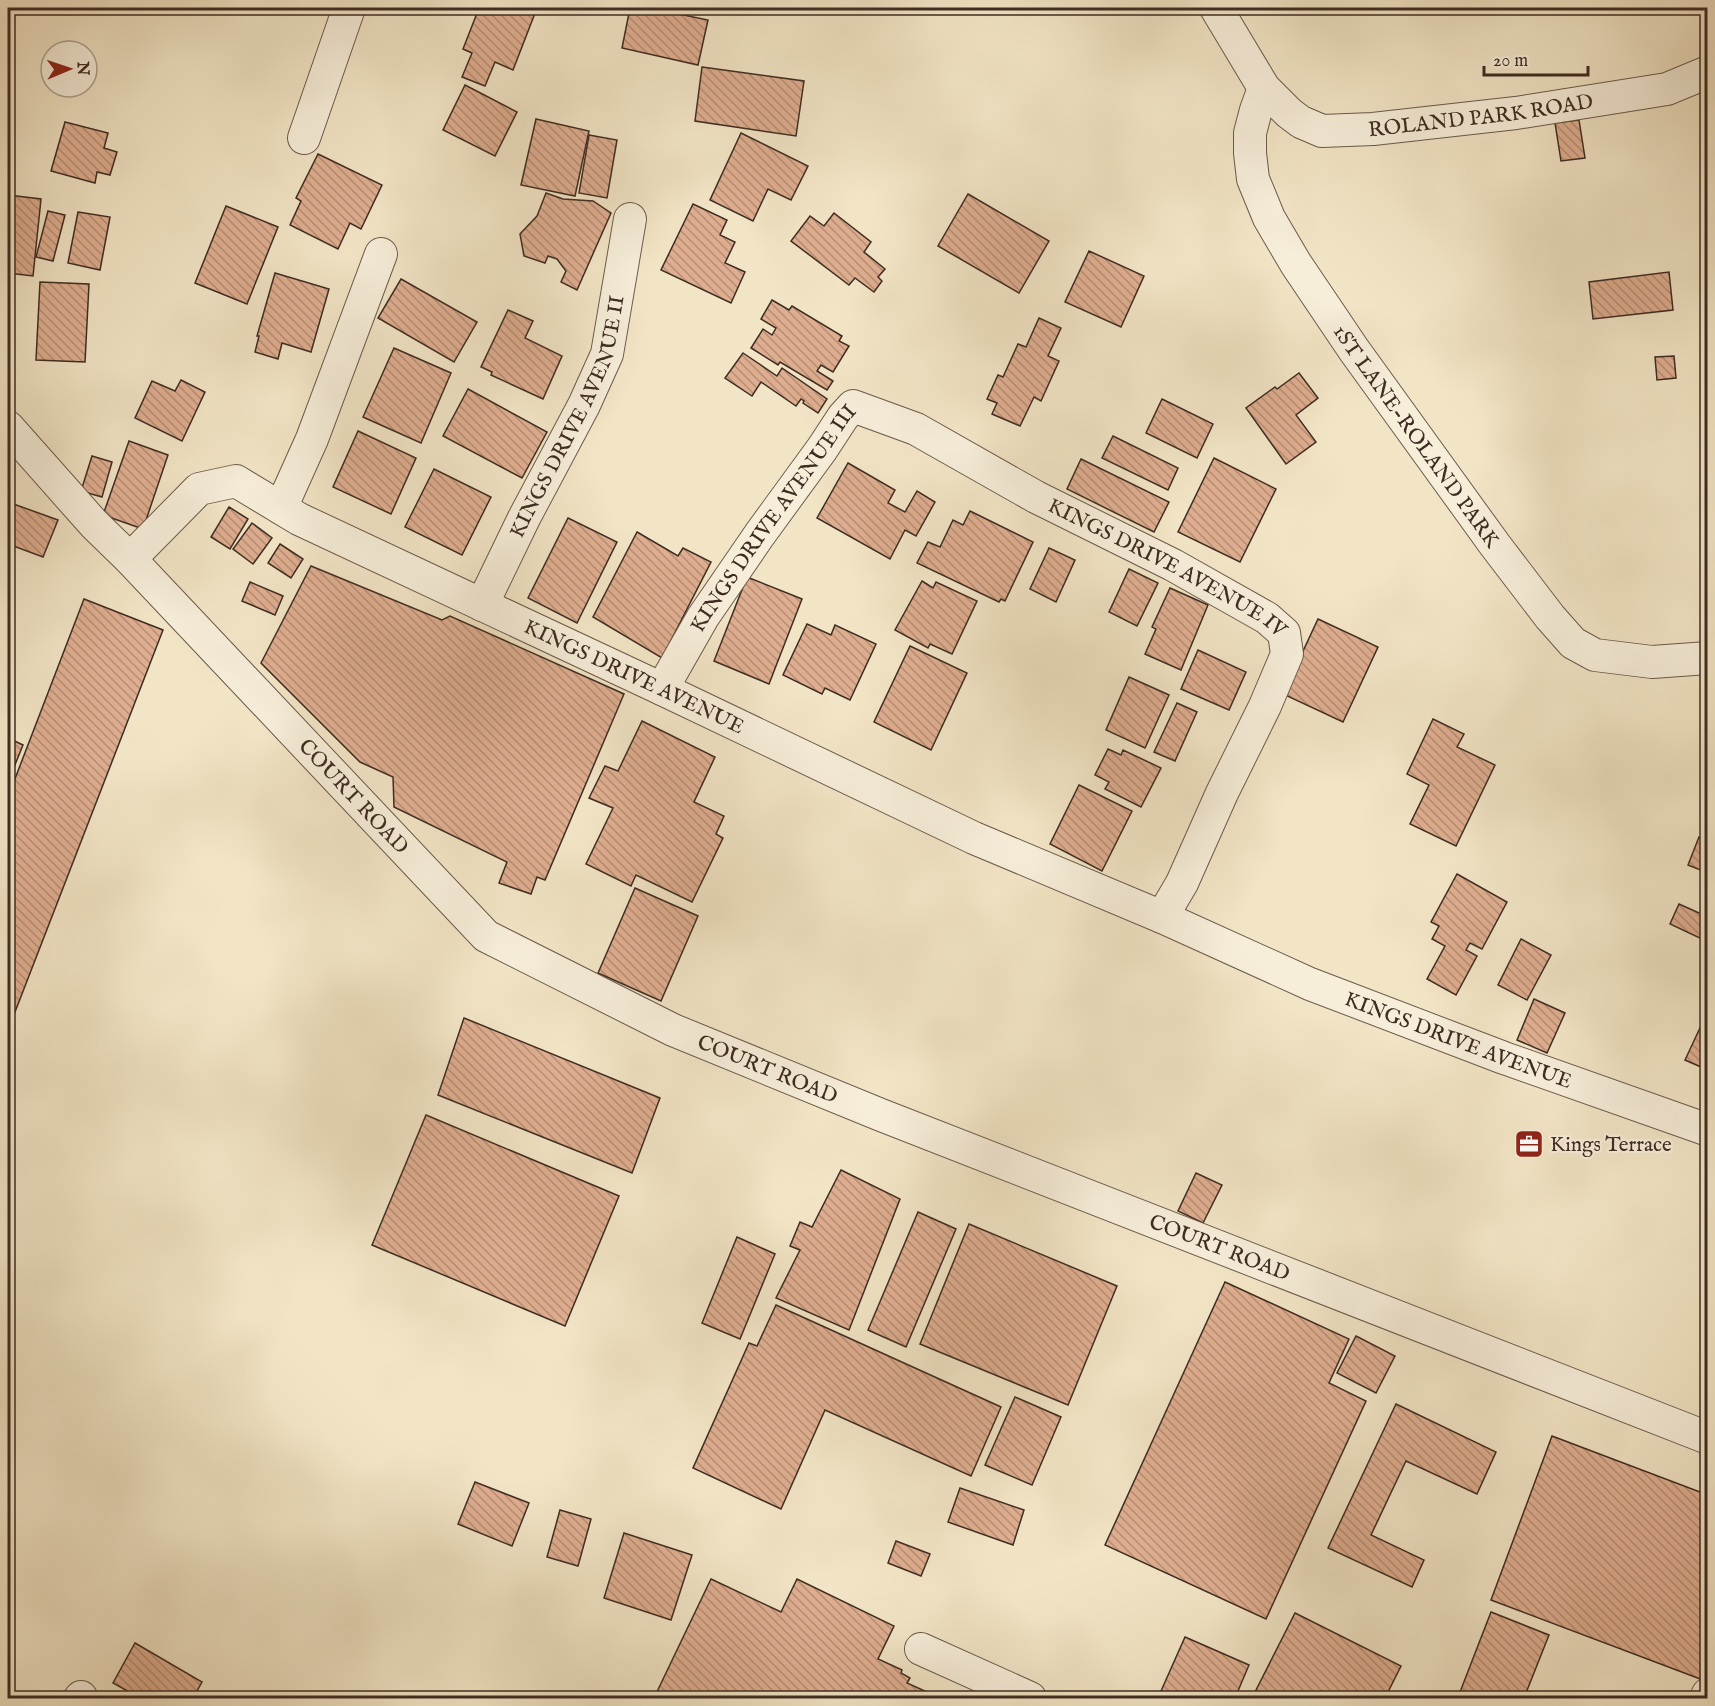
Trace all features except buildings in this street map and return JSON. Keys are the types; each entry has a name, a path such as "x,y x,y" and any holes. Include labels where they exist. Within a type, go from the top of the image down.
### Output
{"street":[{"path":"304,138 349,8"},
{"name":"ROLAND PARK ROAD","path":"1216,8 1264,88 1295,118 1322,131 1373,129 1516,113 1667,88 1707,72"},
{"name":"1ST LANE-ROLAND PARK","path":"1264,88 1250,133 1250,153 1253,178 1269,218 1296,264 1354,350 1550,617 1573,643 1595,655 1652,662 1707,658"},
{"name":"KINGS DRIVE AVENUE II","path":"482,605 524,518 584,405 607,354 630,219"},
{"path":"281,508 312,439 381,254"},
{"name":"KINGS DRIVE AVENUE III","path":"662,689 703,617 853,406 916,429"},
{"name":"COURT ROAD","path":"8,427 94,524 130,559 486,936 673,1030 881,1115 1707,1438"},
{"name":"KINGS DRIVE AVENUE IV","path":"916,429 1036,497 1173,565 1267,618 1284,633 1287,654 1265,706 1222,793 1182,883 1162,917"},
{"name":"KINGS DRIVE AVENUE","path":"130,559 199,489 236,481 299,519 974,838 1162,917 1321,988 1504,1058 1707,1130"},
{"path":"921,1649 1030,1698"},
{"path":"1706,1698 1707,1694"}],"place":[{"name":"Kings Terrace","path":"1529,1144"}]}
